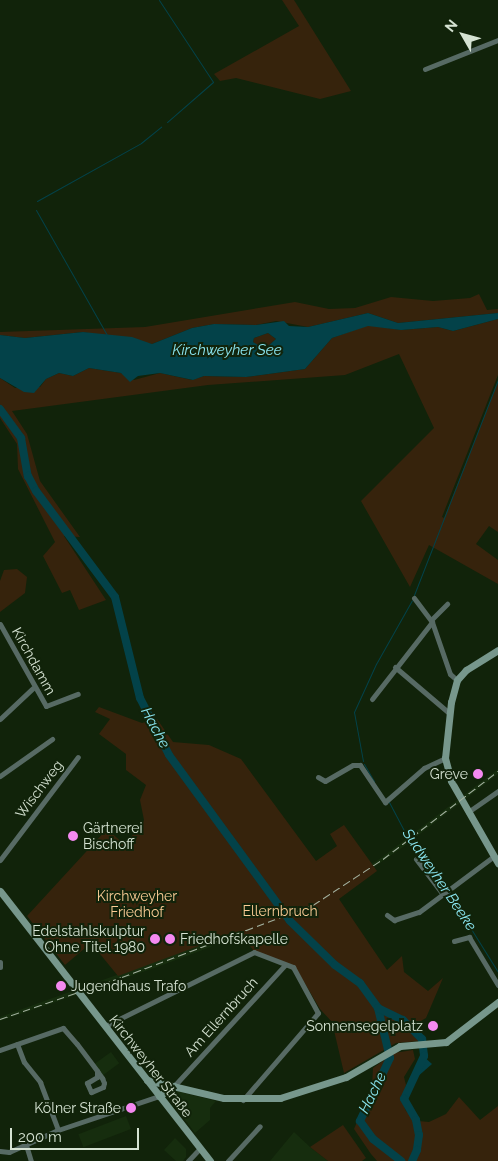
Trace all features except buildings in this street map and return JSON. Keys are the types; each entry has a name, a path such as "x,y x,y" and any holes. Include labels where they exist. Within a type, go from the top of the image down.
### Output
{"main road":[{"path":"494,857 448,774 444,758 457,680 466,670 498,650"},
{"name":"Kirchweyher Straße","path":"0,890 210,1161"},
{"path":"146,1080 243,1100 262,1101 297,1094 346,1077 391,1049 454,1038 498,1002"},
{"path":"157,1094 171,1085"}],"street":[{"path":"425,69 498,40"},
{"path":"414,598 431,621 450,674 457,680"},
{"path":"372,699 431,621 447,604"},
{"name":"Kirchdamm","path":"0,624 33,688 46,706 78,694"},
{"path":"396,667 450,713"},
{"path":"0,720 33,688"},
{"path":"0,776 52,739"},
{"name":"Wischweg","path":"0,860 78,757"},
{"path":"318,778 324,781 353,765 360,765 387,800 424,768 444,758"},
{"path":"468,812 498,791"},
{"path":"387,915 394,920 419,912 448,888 494,857 498,846"},
{"path":"416,859 442,894"},
{"path":"454,941 469,937 498,985"},
{"path":"105,1026 254,952 296,970 318,1010 317,1016 243,1100"},
{"path":"0,962 0,967"},
{"name":"Am Ellernbruch","path":"171,1085 285,965"},
{"path":"0,1050 63,1028 97,1071"},
{"path":"17,1044 24,1062 40,1082 58,1130"},
{"path":"0,1151 26,1145 58,1130 144,1101 157,1094"},
{"path":"228,1161 260,1126"},
{"path":"26,1145 32,1161"},
{"path":"188,1161 200,1148"}],"shaded area":[{"path":"498,769 498,774 403,847 328,899 293,916 157,967 0,1021 0,1017 283,915 325,895 381,858"},
{"path":"111,1052 119,1063 102,1076 94,1064"},
{"path":"176,1091 216,1101 210,1108 210,1120 195,1133 169,1099 168,1095"},
{"path":"126,1116 131,1129 83,1147 78,1134"},
{"path":"294,1132 310,1147 328,1161 270,1161"},
{"path":"175,1138 186,1149 186,1157 183,1161 176,1161 164,1150"}],"green space":[{"path":"282,0 294,0 351,91 320,99 236,78 220,81 214,74 299,26"},
{"path":"479,294 487,310 498,309 498,313 398,323 368,313 308,327 276,321 256,325 214,324 192,328 152,344 83,332 25,338 0,335 0,332 145,327 295,302 329,309 355,308 391,297 433,301 470,298"},
{"path":"498,319 498,375 442,517 444,518 498,382 498,532 489,526 476,544 498,560 498,584 429,545 410,587 361,501 434,428 399,354 345,375 208,385 12,411 27,434 40,481 80,537 64,536 106,600 79,610 70,590 62,593 43,556 55,542 18,469 17,444 0,418 0,412 12,425 0,406 0,378 15,388 40,387 46,379 59,373 73,376 89,368 121,373 134,380 160,373 192,380 204,376 246,377 305,369 332,338 368,325 401,330 438,327 453,331"},
{"path":"268,333 276,339 263,349 253,342 254,338"},
{"path":"17,569 27,577 25,593 0,612 0,581 4,570"},
{"path":"99,707 142,723 157,719 173,742 209,745 241,759 316,861 337,846 330,834 344,825 377,871 339,899 387,970 402,956 404,972 428,991 443,978 426,1018 419,1022 413,1031 420,1041 396,1043 344,1073 332,1022 320,1009 297,970 253,950 239,931 118,976 91,943 65,965 27,916 107,829 125,845 144,820 140,800 146,785 126,770 126,754 99,734 110,719 95,712"},
{"path":"413,1050 415,1059 404,1077 406,1085 402,1101 406,1111 418,1121 429,1122 446,1114 459,1097 480,1120 498,1106 498,1161 377,1161 371,1154 354,1129 372,1087 373,1068 394,1053"},
{"path":"343,1125 366,1158 362,1161 328,1161 310,1147"}],"water":[{"name":"Kirchweyher See","path":"368,313 398,323 498,313 498,319 453,331 438,327 401,330 368,326 332,338 305,369 246,377 204,376 193,380 160,373 138,376 130,382 121,373 89,368 73,376 59,373 46,379 34,393 24,392 0,378 0,335 25,338 83,332 132,337 152,344 192,328 214,324 256,325 284,321 289,326 308,327","holes":["268,333 276,339 263,348 253,342 254,338"]},
{"path":"422,1055 432,1064 416,1078 413,1074"}],"waterway":[{"path":"159,0 213,82 167,122"},
{"path":"37,201 141,143 161,127"},
{"path":"36,210 107,335"},
{"name":"Sudweyher Beeke","path":"414,595 498,379"},
{"name":"Hache","path":"0,409 21,438 28,476 36,491 115,597 140,698 169,755 290,921 335,965 360,983 378,1008 390,1058 360,1121 373,1139 401,1161"},
{"name":"Sudweyher Beeke","path":"363,761 354,712 376,664 412,600"},
{"name":"Sudweyher Beeke","path":"364,764 374,781"},
{"name":"Sudweyher Beeke","path":"389,802 410,842 445,889"},
{"name":"Sudweyher Beeke","path":"448,892 498,972"},
{"path":"378,1008 403,1020 422,1039 424,1056 404,1099 416,1120 419,1135 417,1150 412,1161"}],"railway":[{"path":"0,1019 122,977 313,905 383,859 498,771"}],"place":[{"name":"Greve","path":"478,774"},
{"name":"Gärtnerei Bischoff","path":"73,836"},
{"name":"Edelstahlskulptur Ohne Titel 1980","path":"155,939"},
{"name":"Friedhofskapelle","path":"170,939"},
{"name":"Jugendhaus Trafo","path":"61,986"},
{"name":"Sonnensegelplatz","path":"433,1026"},
{"name":"Kölner Straße","path":"131,1108"}],"park label":[{"name":"Kirchweyher Friedhof","path":"137,904"},
{"name":"Ellernbruch","path":"280,911"}]}
